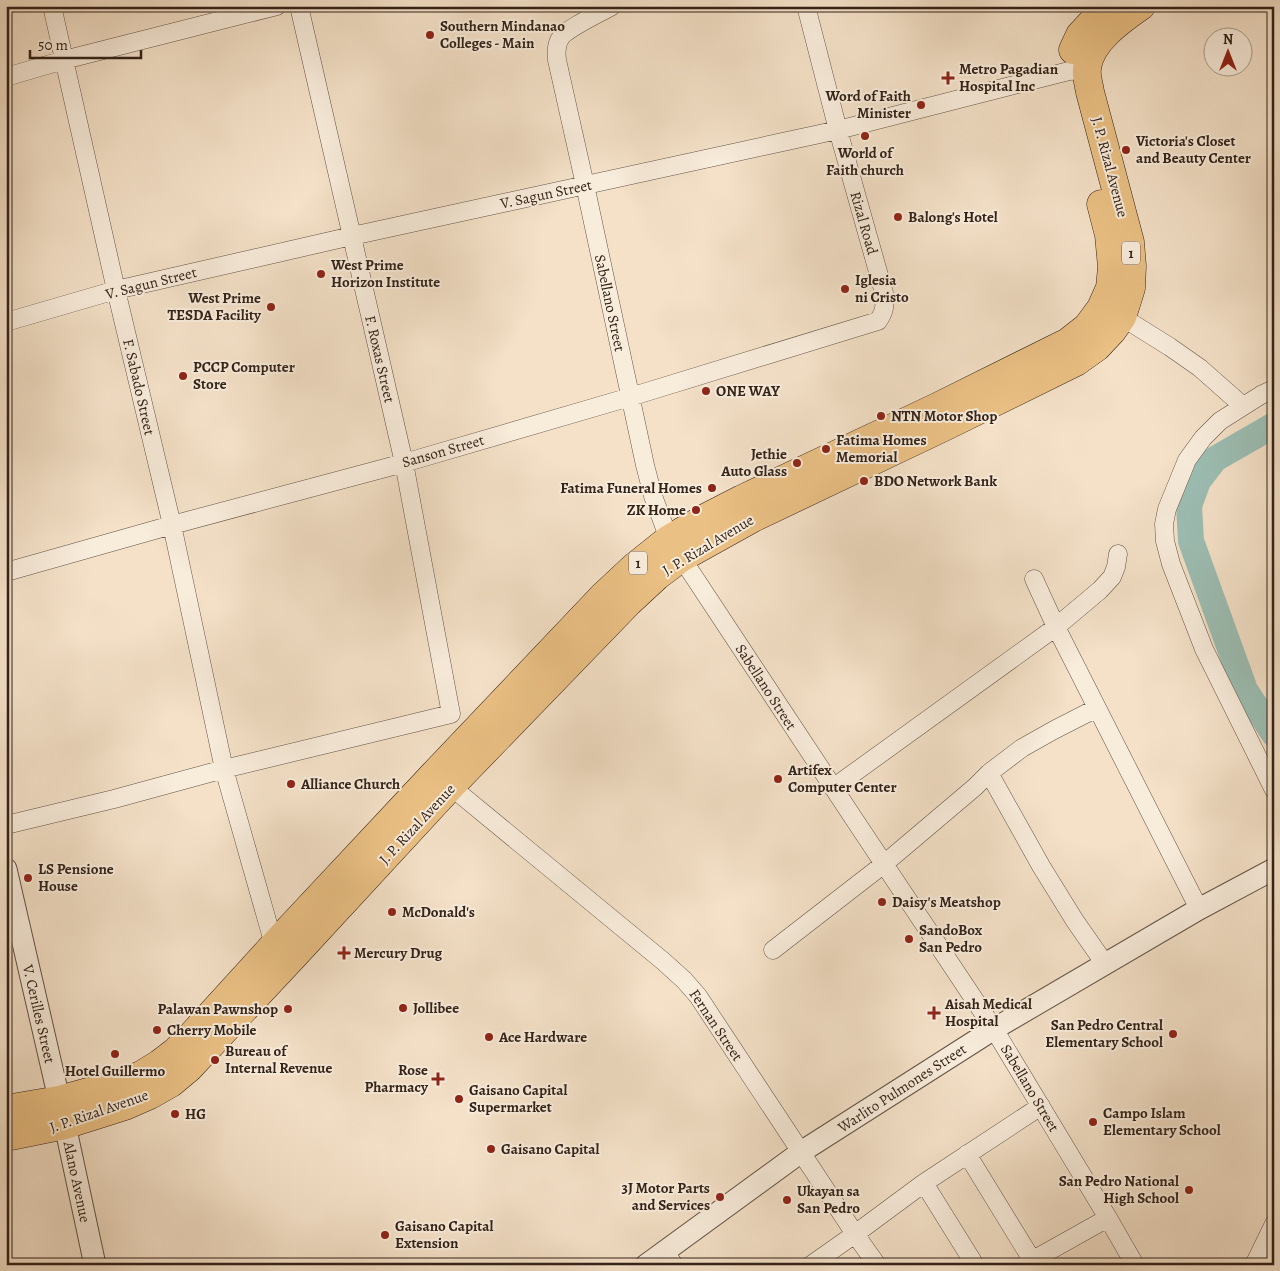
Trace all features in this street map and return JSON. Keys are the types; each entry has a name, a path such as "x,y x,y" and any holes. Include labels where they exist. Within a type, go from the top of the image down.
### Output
{"main road":[{"name":"J. P. Rizal Avenue","path":"6,1137 62,1113 117,1084 141,1075 176,1051 282,952 548,670 610,589 634,567 675,548 705,518 735,503 1076,362 1097,347 1122,317 1130,288 1132,266 1130,242 1090,92 1078,70 1072,51 1080,36 1110,12 1141,6"},
{"name":"J. P. Rizal Avenue","path":"942,417 1068,342 1087,327 1101,308 1110,288 1112,267 1109,235 1083,133 1078,70"},
{"name":"J. P. Rizal Avenue","path":"6,1109 62,1113"}],"street":[{"name":"F. Sabado Street","path":"52,6 116,290 172,525 224,768 282,952"},
{"path":"6,77 64,60 277,6"},
{"name":"Sabellano Street","path":"612,6 562,36 556,51 630,397 649,480 661,520 675,548 994,1029 1135,1265"},
{"name":"Rizal Road","path":"806,6 838,130 884,293 885,305 883,314 878,321"},
{"name":"F. Roxas Street","path":"303,7 352,236 404,463 451,714"},
{"name":"V. Sagun Street","path":"6,322 116,290 352,236 838,130 1078,70"},
{"path":"1122,317 1200,368 1243,406"},
{"name":"Sanson Street","path":"6,572 404,463 630,397 878,321"},
{"path":"1274,389 1220,421 1203,438 1187,460 1167,509 1164,524 1165,540 1171,564 1204,649 1274,790"},
{"path":"833,788 1056,627 1100,590 1112,577 1118,554"},
{"path":"1034,580 1199,909"},
{"path":"773,950 884,864 989,773 1022,748 1097,708"},
{"path":"6,825 114,799 224,768 451,714 482,739"},
{"path":"989,773 1046,874 1075,921 1105,964"},
{"name":"Fernan Street","path":"443,780 684,980 698,996 854,1234 877,1265"},
{"name":"V. Cerilles Street","path":"6,869 62,1113"},
{"name":"Warlito Pulmones Street","path":"646,1265 669,1258 801,1152 994,1029 1271,869"},
{"path":"811,1265 924,1183 1041,1106"},
{"name":"Alano Avenue","path":"62,1113 95,1265"},
{"path":"968,1154 1028,1262 1108,1218"},
{"path":"924,1183 974,1265"},
{"path":"1254,1265 1274,1224"}],"waterway":[{"path":"1274,425 1215,459 1198,481 1189,506 1191,541 1245,690 1274,734"}],"place":[{"name":"Southern Mindanao Colleges - Main","path":"430,35"},
{"name":"Metro Pagadian Hospital Inc","path":"948,78"},
{"name":"Word of Faith Minister","path":"921,105"},
{"name":"World of Faith church","path":"865,136"},
{"name":"Victoria's Closet and Beauty Center","path":"1126,150"},
{"name":"Balong's Hotel","path":"898,217"},
{"name":"West Prime Horizon Institute","path":"321,274"},
{"name":"Iglesia ni Cristo","path":"845,289"},
{"name":"West Prime TESDA Facility","path":"271,307"},
{"name":"PCCP Computer Store","path":"183,376"},
{"name":"ONE WAY","path":"706,391"},
{"name":"NTN Motor Shop","path":"881,416"},
{"name":"Fatima Homes Memorial","path":"826,449"},
{"name":"Jethie Auto Glass","path":"797,463"},
{"name":"BDO Network Bank","path":"864,481"},
{"name":"Fatima Funeral Homes","path":"712,488"},
{"name":"ZK Home","path":"696,510"},
{"name":"Artifex Computer Center","path":"778,779"},
{"name":"Alliance Church","path":"291,784"},
{"name":"LS Pensione House","path":"28,878"},
{"name":"Daisy's Meatshop","path":"882,902"},
{"name":"McDonald's","path":"392,912"},
{"name":"SandoBox San Pedro","path":"909,939"},
{"name":"Mercury Drug","path":"344,953"},
{"name":"Jollibee","path":"403,1008"},
{"name":"Palawan Pawnshop","path":"288,1009"},
{"name":"Aisah Medical Hospital","path":"934,1013"},
{"name":"Cherry Mobile","path":"157,1030"},
{"name":"San Pedro Central Elementary School","path":"1173,1034"},
{"name":"Ace Hardware","path":"489,1037"},
{"name":"Hotel Guillermo","path":"115,1054"},
{"name":"Bureau of Internal Revenue","path":"215,1060"},
{"name":"Rose Pharmacy","path":"438,1079"},
{"name":"Gaisano Capital Supermarket","path":"459,1099"},
{"name":"HG","path":"175,1114"},
{"name":"Campo Islam Elementary School","path":"1093,1122"},
{"name":"Gaisano Capital","path":"491,1149"},
{"name":"San Pedro National High School","path":"1189,1190"},
{"name":"3J Motor Parts and Services","path":"720,1197"},
{"name":"Ukayan sa San Pedro","path":"787,1200"},
{"name":"Gaisano Capital Extension","path":"385,1235"}]}
